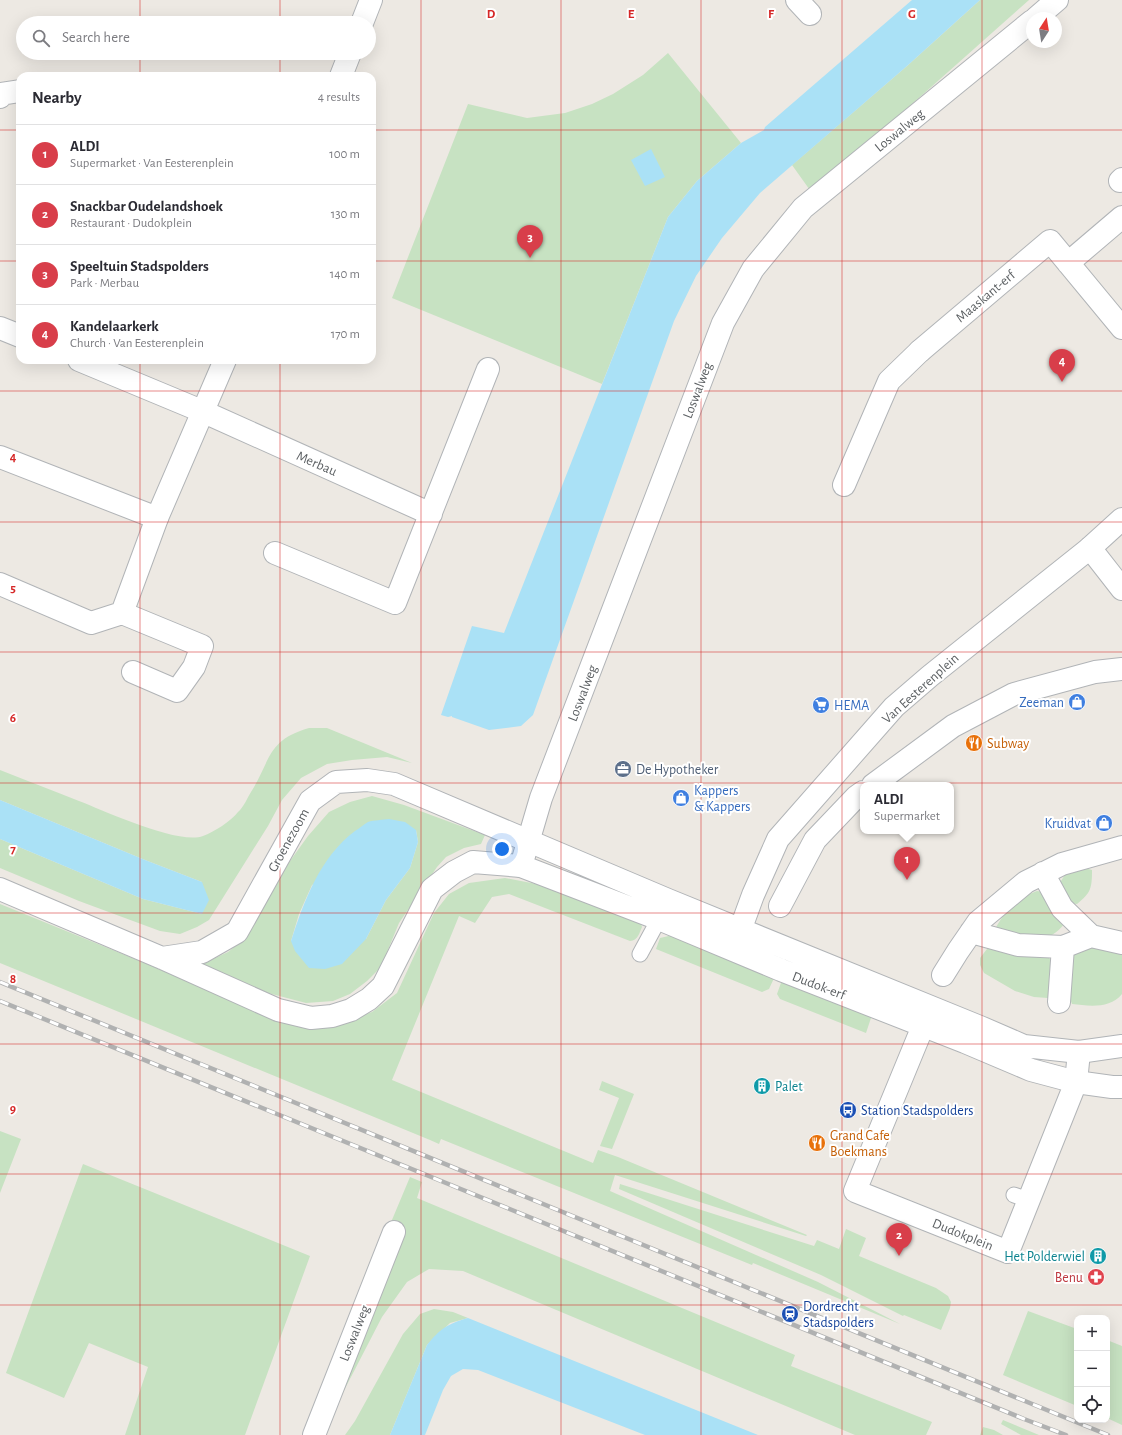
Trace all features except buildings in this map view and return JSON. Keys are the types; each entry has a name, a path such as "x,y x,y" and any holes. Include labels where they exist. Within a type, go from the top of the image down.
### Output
{"street":[{"path":"365,16 371,0"},
{"path":"1043,12 1056,0"},
{"name":"Loswalweg","path":"521,866 541,798 722,323 753,269 804,208 1026,26"},
{"path":"342,72 347,60"},
{"path":"0,97 1,94 16,92"},
{"path":"1122,217 1068,263 1122,328"},
{"name":"Maaskant-erf","path":"844,485 889,381 920,351 1050,242 1068,263"},
{"path":"0,328 16,334"},
{"name":"Merbau","path":"88,364 204,412 431,514"},
{"path":"122,612 157,518 223,364"},
{"path":"275,553 395,603 488,369"},
{"path":"0,457 157,518"},
{"name":"Van Eesterenplein","path":"736,940 753,895 778,839 894,707 930,676 1090,548 1122,520"},
{"path":"1090,548 1122,589"},
{"path":"0,584 91,623 122,612 202,646 194,667 177,691 132,672"},
{"path":"877,782 953,726 1014,694 1095,672 1122,669"},
{"name":"Groenezoom","path":"162,958 202,952 237,932 310,801 336,782 367,780 394,784 529,841"},
{"path":"780,906 815,840 860,794"},
{"name":"Dudok-erf","path":"529,841 736,940 923,1026 1030,1070 1076,1082 1122,1087"},
{"path":"943,975 978,922 1026,882 1062,864 1122,847"},
{"path":"0,889 162,958 278,1010 311,1018 332,1016 351,1010 369,999 382,986 432,889 454,872 473,862 521,866"},
{"name":"Dudok-erf","path":"521,866 659,919 736,940 942,1012 1024,1046 1079,1052 1122,1046"},
{"path":"1043,874 1062,908 1091,936 1122,943"},
{"path":"971,932 1018,945 1063,947 1091,936"},
{"path":"1059,1002 1063,947"},
{"path":"923,1026 942,1012"},
{"name":"Dudokplein","path":"923,1026 855,1191 1008,1252 1022,1198 1076,1082 1079,1052"},
{"name":"Loswalweg","path":"314,1435 394,1232"}],"lane":[{"path":"640,954 659,919"}],"green space":[{"path":"980,0 1029,0 812,193 792,165 907,66"},
{"path":"668,53 741,143 697,181 668,217 602,384 392,298 468,104 527,118 565,113 592,104 613,94 643,75"},
{"path":"309,728 327,728 412,763 387,757 352,760 327,764 301,778 282,800 268,826 209,920 197,927 180,934 160,931 79,901 0,868 0,839 143,899 202,914 202,882 0,800 0,770 141,826 177,836 203,836 222,826 240,810 258,781 267,761 277,745 295,733"},
{"path":"372,796 404,805 485,835 481,844 464,848 446,857 437,867 399,923 381,967 367,981 350,994 333,1001 306,1003 268,993 200,965 228,952 233,948 256,919 277,879 308,836 329,812 350,802","holes":["416,830 418,842 410,868 386,900 366,939 291,941 299,914 312,885"]},
{"path":"1085,868 1092,870 1090,890 1077,904 1067,903 1059,885 1064,877 1072,870"},
{"path":"505,878 552,887 640,921 642,927 637,938 630,941 509,894 492,897 475,923 459,916 392,1080 593,1163 598,1150 807,1235 806,1236 615,1175 610,1191 818,1282 900,1324 753,1263 752,1265 441,1139 439,1144 0,963 0,904 223,995 335,1025 372,1012 397,993 434,913 449,894 469,883"},
{"path":"1037,891 1043,892 1064,924 1058,931 1040,940 1031,940 995,929 1003,916 1012,906 1029,894"},
{"path":"673,935 775,976 769,989 762,992 656,949 660,938"},
{"path":"1093,947 1122,951 1122,994 1112,1002 1105,1004 1092,1006 1072,1004 1068,993 1067,967 1074,952"},
{"path":"1003,948 1045,954 1048,957 1056,968 1058,982 1057,986 1048,998 1034,997 1015,991 984,973 980,965 980,958 987,949"},
{"path":"782,980 872,1015 866,1033 780,999 777,994"},
{"path":"602,1081 634,1094 612,1149 600,1146 619,1098 599,1090"},
{"path":"0,1131 21,1139 0,1193"},
{"path":"83,1164 310,1256 245,1435 125,1435 148,1367 89,1343 64,1398 6,1373"},
{"path":"410,1177 422,1182 417,1198 795,1355 791,1366 932,1422 926,1435 855,1435 463,1271 429,1269 407,1282 382,1317 321,1435 389,1227"},
{"path":"620,1184 814,1246 817,1240 839,1249 846,1229 866,1238 859,1256 936,1288 948,1296 951,1302 950,1308 941,1330 904,1315 903,1316 821,1275 619,1189"},
{"path":"434,1309 453,1312 468,1318 450,1323 427,1345 390,1435 345,1435 355,1421 403,1334 420,1314"},
{"path":"1028,1311 1074,1328 1074,1405 1003,1375"},
{"path":"1110,1341 1122,1346 1122,1425 1110,1419"},
{"path":"1003,1420 1039,1435 1021,1435 1001,1424"},
{"path":"983,1427 994,1430 1003,1435 980,1435"}],"water":[{"path":"912,0 980,0 907,66 760,193 722,238 696,276 674,321 533,715 521,726 489,730 452,716 448,717 441,715 472,626 504,633 668,217 697,181 741,143 764,130 765,127"},
{"path":"651,149 665,177 645,186 631,160"},
{"path":"0,800 202,882 209,900 202,914 143,899 0,839"},
{"path":"389,819 405,822 416,830 418,842 410,868 386,900 366,939 342,964 325,969 309,968 295,951 291,941 308,895 315,881 332,854 355,831 368,822"},
{"path":"468,1318 758,1435 645,1435 478,1370 463,1369 451,1376 443,1390 425,1435 390,1435 427,1345 444,1328 455,1322"}],"railway":[{"path":"0,982 1108,1435"},
{"path":"0,1001 1066,1435"}],"place":[{"name":"Speeltuin Stadspolders","path":"530,258"},
{"name":"Kandelaarkerk","path":"1062,382"},
{"name":"Zeeman","path":"1077,702"},
{"name":"HEMA","path":"821,705"},
{"name":"Subway","path":"974,743"},
{"name":"De Hypotheker","path":"623,769"},
{"name":"Kappers & Kappers","path":"681,798"},
{"name":"Kruidvat","path":"1104,823"},
{"name":"ALDI","path":"907,880"},
{"name":"Palet","path":"762,1086"},
{"name":"Station Stadspolders","path":"848,1110"},
{"name":"Grand Cafe Boekmans","path":"817,1143"},
{"name":"Snackbar Oudelandshoek","path":"899,1256"},
{"name":"Het Polderwiel","path":"1098,1256"},
{"name":"Benu","path":"1096,1277"},
{"name":"Dordrecht Stadspolders","path":"790,1314"}]}
